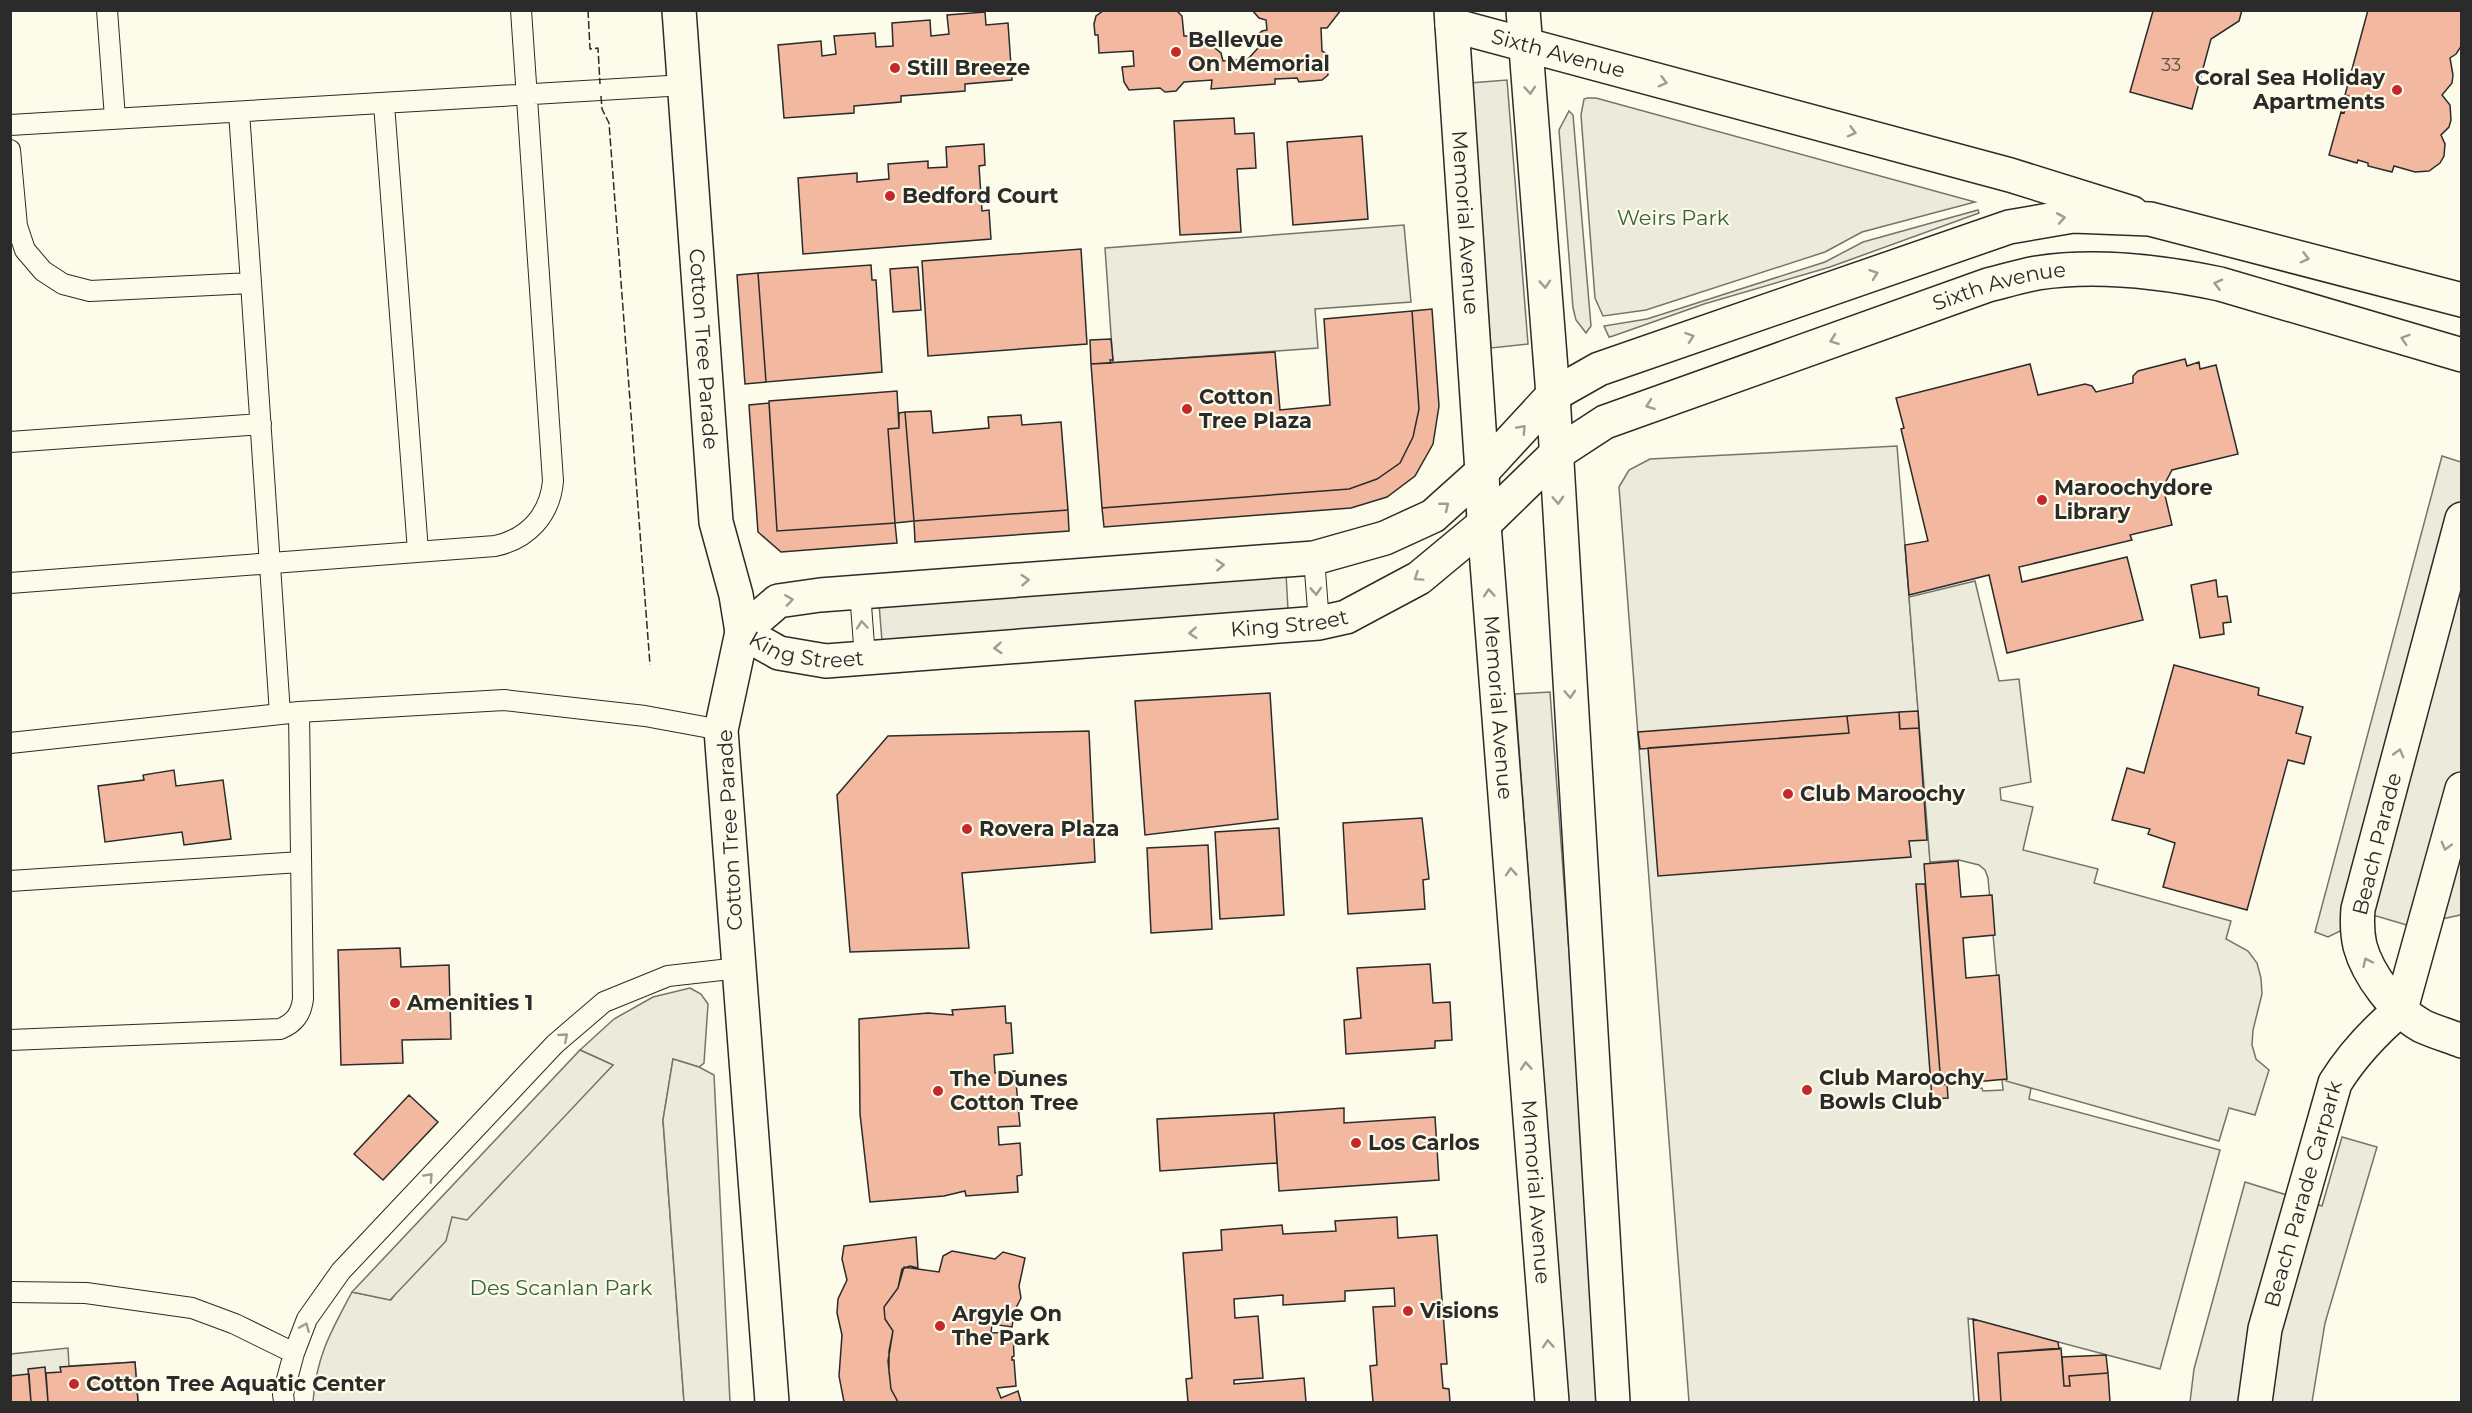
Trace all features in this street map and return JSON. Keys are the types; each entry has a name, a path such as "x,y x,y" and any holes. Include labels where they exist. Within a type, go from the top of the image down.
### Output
{"street":[{"name":"Cotton Tree Parade","path":"679,10 716,522 736,595 742,632 721,730 772,1402"},
{"path":"1523,10 1553,395 1613,1402"},
{"name":"Sixth Avenue","path":"1451,18 1526,44 2010,175 2150,219 2462,300"},
{"name":"Memorial Avenue","path":"1451,18 1484,524 1552,1402"},
{"name":"Sixth Avenue","path":"1482,472 1553,395 1599,369 2009,227 2073,216 2150,219"},
{"name":"Sixth Avenue","path":"1556,454 1605,422 1988,285 2038,273 2127,271 2181,276 2220,284 2462,356"},
{"name":"King Street","path":"1482,472 1433,516 1384,538 1314,558 860,592 778,601 742,632 779,653 826,661 1318,623 1346,617 1419,578 1484,524 1556,454"},
{"name":"Beach Parade","path":"2462,519 2358,909 2357,929 2361,948 2370,969 2401,1009 2421,1025 2462,1041"},
{"path":"2401,1009 2462,789"},
{"name":"Beach Parade Carpark","path":"2255,1402 2265,1329 2335,1083 2355,1054 2375,1031 2401,1009"}],"lane":[{"path":"107,10 114,118"},
{"path":"10,583 505,544 533,527 545,512 552,496 553,481 521,10"},
{"path":"10,125 685,85"},
{"path":"384,104 418,551"},
{"path":"10,1040 280,1029 288,1026 301,1011 303,999 301,862 289,713 271,562 239,112"},
{"path":"10,150 17,226 25,250 43,271 63,284 90,291 251,283"},
{"path":"10,442 261,424"},
{"path":"1314,558 1318,623"},
{"path":"860,592 865,658"},
{"path":"10,743 289,713 504,700 645,716 721,730"},
{"path":"10,881 301,862"},
{"path":"284,1402 283,1394 294,1353 307,1319 341,1271 555,1044 604,1002 668,976 739,968"},
{"path":"10,1292 86,1293 192,1308 235,1324 294,1353"}],"green space":[{"name":"Weirs Park","path":"1596,98 1975,202 1862,232 1825,252 1646,310 1603,316 1595,298 1581,115 1584,99"},
{"path":"1569,111 1573,115 1591,326 1586,333 1576,320 1573,308 1559,130"},
{"path":"1978,210 1979,213 1830,267 1704,304 1613,336 1609,337 1604,326 1647,319 1825,262 1863,242"},
{"name":"Club Maroochy Bowls Club","path":"1897,446 1948,1083 1973,1082 1975,1089 2003,1090 2002,1080 2005,1079 2031,1088 2029,1099 2220,1150 2160,1369 1968,1318 1974,1402 1689,1402 1619,487 1629,470 1650,459"},
{"name":"Des Scanlan Park","path":"690,988 701,994 708,1004 704,1063 699,1067 673,1059 663,1120 684,1402 313,1402 321,1358 331,1332 352,1292 391,1300 452,1216 613,1065 580,1050 614,1019 653,997"},
{"name":"Cotton Tree Aquatic Center","path":"68,1348 69,1366 135,1362 138,1402 11,1402 11,1354"}],"shaded area":[{"path":"1507,80 1528,344 1491,348 1470,83"},
{"path":"1404,225 1411,302 1315,309 1318,348 1113,363 1105,248"},
{"path":"2442,456 2461,462 2462,911 2460,915 2410,926 2373,915 2328,937 2315,932"},
{"path":"1286,573 1288,610 882,641 879,604"},
{"path":"1975,581 1999,681 2019,679 2031,782 2000,788 2001,800 2033,807 2023,850 2098,869 2094,883 2231,921 2226,939 2248,951 2257,963 2262,994 2253,1030 2252,1045 2256,1059 2269,1070 2255,1115 2229,1108 2219,1141 2006,1081 1988,878 1985,870 1979,865 1959,860 1930,862 1909,597"},
{"path":"1550,692 1602,1402 1567,1402 1515,694"},
{"path":"580,1050 613,1065 467,1220 452,1217 446,1241 390,1300 352,1292"},
{"path":"673,1059 699,1067 714,1075 730,1402 684,1402 663,1120"},
{"path":"2342,1137 2377,1147 2325,1323 2312,1402 2190,1402 2194,1369 2245,1182 2322,1206"}],"building":[{"name":"Bellevue On Memorial","path":"1115,10 1176,10 1182,16 1184,36 1194,36 1202,43 1211,45 1221,53 1223,61 1248,59 1258,48 1255,37 1267,30 1266,20 1259,18 1252,10 1341,10 1327,28 1321,28 1322,51 1327,54 1328,75 1322,80 1299,82 1297,78 1275,79 1275,84 1211,89 1212,80 1184,82 1176,91 1165,92 1160,88 1129,90 1124,82 1122,67 1134,66 1133,51 1099,53 1098,35 1095,35 1094,24 1096,16 1103,11"},
{"path":"2242,10 2239,21 2211,39 2192,109 2130,92 2153,11"},
{"name":"Coral Sea Holiday Apartments","path":"2368,10 2462,10 2462,45 2450,58 2452,83 2442,95 2450,105 2451,120 2449,127 2441,135 2445,144 2444,156 2440,163 2429,171 2415,172 2394,166 2392,172 2368,166 2368,163 2358,160 2357,163 2329,155 2341,112 2344,113 2349,96 2345,95"},
{"name":"Still Breeze","path":"985,12 986,25 1008,23 1012,80 965,84 965,91 901,96 901,102 854,106 854,113 784,118 778,45 821,41 822,56 836,54 834,36 875,33 876,47 893,46 892,23 930,20 931,36 949,34 947,15"},
{"path":"1234,118 1235,134 1254,133 1256,168 1237,169 1241,232 1180,235 1174,121"},
{"path":"1362,136 1368,219 1293,225 1287,142"},
{"name":"Bedford Court","path":"984,144 985,165 979,166 982,211 989,210 991,239 803,254 798,178 857,173 857,182 889,179 888,164 928,161 928,168 947,167 946,147"},
{"path":"1081,249 1087,344 928,356 922,261"},
{"path":"871,265 872,280 876,280 882,372 766,382 758,273"},
{"path":"918,267 921,310 893,312 890,269"},
{"path":"758,273 766,382 745,384 737,275"},
{"path":"1432,309 1439,406 1433,444 1415,476 1387,497 1351,508 1104,527 1102,508 1349,489 1377,479 1400,463 1413,437 1419,409 1412,311"},
{"name":"Cotton Tree Plaza","path":"1412,311 1419,409 1413,437 1400,463 1377,479 1349,489 1102,508 1091,364 1275,352 1280,410 1330,405 1324,319"},
{"path":"1111,339 1113,360 1110,360 1111,363 1091,364 1090,340"},
{"name":"Maroochydore Library","path":"2185,359 2187,366 2199,362 2200,369 2216,365 2238,454 2172,470 2163,487 2172,525 2130,535 2132,540 2019,567 2022,582 2127,557 2143,620 2007,653 1989,575 1909,595 1905,545 1928,541 1901,429 1904,428 1896,398 2030,364 2038,395 2085,384 2092,386 2096,392 2133,383 2133,376 2138,371"},
{"path":"897,391 899,428 888,429 895,523 777,531 769,401"},
{"path":"769,403 777,531 895,523 897,543 781,552 758,532 749,405"},
{"path":"931,411 933,433 989,428 988,417 1021,415 1022,425 1061,422 1068,510 914,521 905,412"},
{"path":"905,412 914,521 895,523 888,429 899,428 899,413"},
{"path":"1068,510 1069,531 915,542 914,521"},
{"path":"2216,580 2218,597 2227,596 2231,622 2223,623 2224,634 2200,638 2191,585"},
{"path":"2174,665 2259,688 2258,695 2303,707 2296,733 2311,737 2304,764 2288,760 2247,910 2163,887 2175,843 2148,834 2150,829 2112,820 2127,768 2144,773"},
{"path":"1270,693 1278,819 1145,835 1135,701"},
{"path":"1918,711 1919,728 1900,729 1899,712"},
{"name":"Club Maroochy","path":"1899,712 1900,729 1919,728 1927,840 1909,841 1911,857 1658,876 1648,748 1849,733 1847,716"},
{"path":"1847,716 1849,733 1640,749 1638,732"},
{"name":"Rovera Plaza","path":"1089,731 1095,862 962,873 969,948 850,952 837,795 888,736"},
{"path":"174,770 176,786 223,780 231,839 184,845 182,832 105,842 98,786 144,780 143,775"},
{"path":"1422,818 1429,879 1423,880 1425,909 1348,914 1343,823"},
{"path":"1279,828 1284,915 1220,919 1215,832"},
{"path":"1208,845 1212,929 1151,933 1147,848"},
{"path":"1958,861 1961,897 1992,895 1995,935 1963,938 1966,978 1999,975 2007,1079 1941,1085 1924,864"},
{"path":"1916,884 1925,884 1941,1085 1947,1084 1948,1098 1932,1099"},
{"name":"Amenities 1","path":"400,948 401,967 449,965 451,1039 402,1040 403,1063 341,1065 338,950"},
{"path":"1430,964 1433,1003 1450,1002 1452,1040 1435,1041 1435,1048 1346,1054 1344,1020 1361,1018 1357,968"},
{"name":"The Dunes Cotton Tree","path":"1005,1006 1006,1023 1011,1023 1013,1053 994,1055 995,1073 1015,1071 1020,1126 998,1127 999,1145 1020,1143 1022,1175 1017,1176 1018,1192 966,1196 965,1191 944,1196 870,1202 860,1114 859,1019 928,1013 953,1015 952,1010"},
{"path":"409,1095 438,1122 383,1180 354,1154"},
{"name":"Los Carlos","path":"1344,1108 1344,1123 1435,1117 1439,1180 1279,1191 1274,1113"},
{"path":"1274,1113 1277,1163 1160,1171 1157,1119"},
{"name":"Visions","path":"1397,1217 1398,1238 1437,1235 1447,1364 1441,1364 1443,1388 1449,1389 1450,1402 1373,1402 1370,1366 1377,1365 1373,1307 1395,1306 1394,1288 1345,1291 1345,1301 1283,1305 1283,1295 1234,1299 1235,1318 1258,1316 1263,1378 1234,1380 1234,1384 1304,1378 1306,1402 1188,1402 1186,1379 1192,1378 1183,1253 1222,1250 1221,1230 1282,1225 1283,1234 1336,1231 1335,1221"},
{"path":"916,1237 918,1268 910,1266 902,1269 898,1288 884,1307 885,1319 893,1331 889,1351 889,1371 891,1389 898,1402 844,1402 839,1376 842,1335 837,1313 838,1299 847,1280 842,1259 844,1246"},
{"name":"Argyle On The Park","path":"952,1251 995,1259 1003,1252 1025,1258 1019,1286 1021,1298 1015,1310 1012,1327 992,1324 991,1333 1013,1332 1014,1356 1012,1360 1014,1360 1016,1386 997,1388 1001,1398 1018,1391 1021,1402 898,1402 891,1389 888,1361 893,1331 885,1319 884,1307 898,1288 904,1267 939,1272 943,1256"},
{"path":"1973,1319 2058,1342 2059,1349 1998,1353 2001,1402 1979,1402"},
{"path":"2061,1348 2064,1386 2070,1386 2069,1376 2108,1373 2110,1402 2001,1402 1998,1353"},
{"path":"2106,1355 2108,1373 2069,1376 2070,1386 2064,1386 2062,1357"},
{"path":"135,1362 138,1402 48,1402 46,1373 61,1372 60,1367"},
{"path":"45,1367 48,1402 31,1402 28,1369"},
{"path":"29,1374 31,1402 10,1402 10,1376"}],"fence":[{"path":"588,10 590,49 598,48 600,84"},
{"path":"601,96 602,109 609,123 650,665"}],"place":[{"name":"Bellevue On Memorial","path":"1176,52"},
{"name":"Still Breeze","path":"895,68"},
{"name":"Coral Sea Holiday Apartments","path":"2397,90"},
{"name":"Bedford Court","path":"890,196"},
{"name":"Cotton Tree Plaza","path":"1187,409"},
{"name":"Maroochydore Library","path":"2042,500"},
{"name":"Club Maroochy","path":"1788,794"},
{"name":"Rovera Plaza","path":"967,829"},
{"name":"Amenities 1","path":"395,1003"},
{"name":"Club Maroochy Bowls Club","path":"1807,1090"},
{"name":"The Dunes Cotton Tree","path":"938,1091"},
{"name":"Los Carlos","path":"1356,1143"},
{"name":"Visions","path":"1408,1311"},
{"name":"Argyle On The Park","path":"940,1326"},
{"name":"Cotton Tree Aquatic Center","path":"74,1384"}]}
